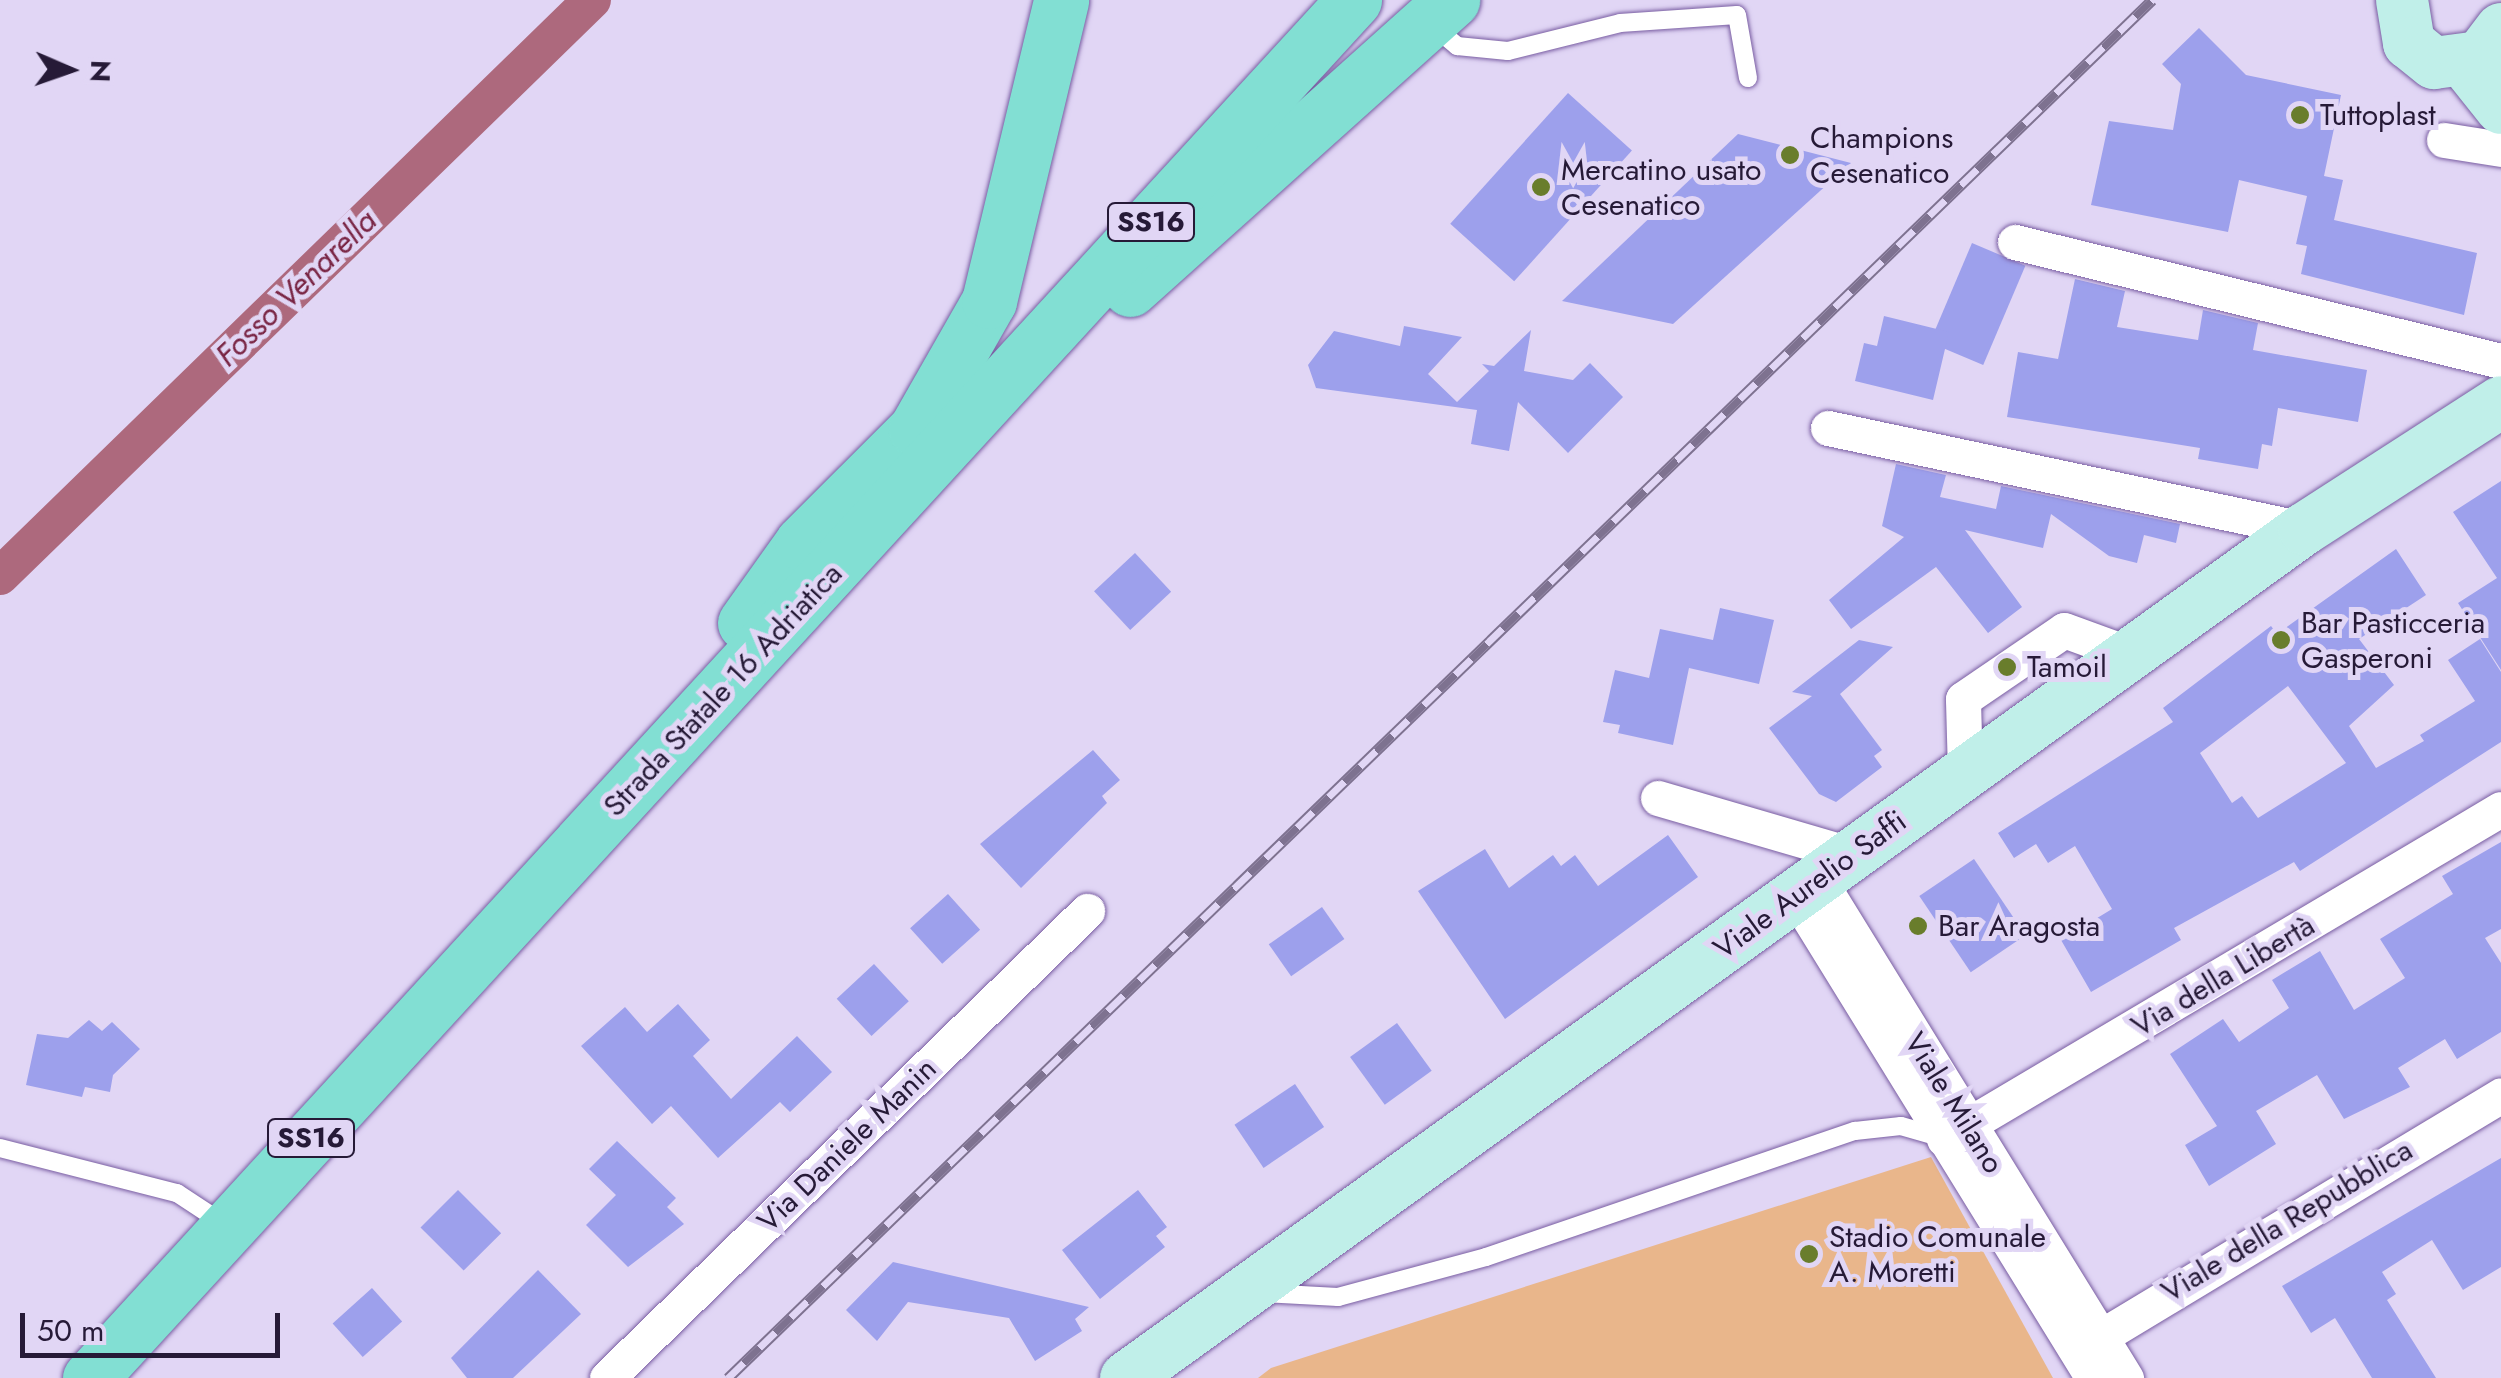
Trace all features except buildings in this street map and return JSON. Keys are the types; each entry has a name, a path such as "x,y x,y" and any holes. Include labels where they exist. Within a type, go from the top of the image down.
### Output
{"main road":[{"path":"700,714 768,589 802,544 916,429 989,300 1062,0"},
{"name":"Strada Statale 16 Adriatica","path":"90,1378 1354,0"},
{"path":"949,444 1440,11"}],"street":[{"path":"2402,0 2402,28 2420,55 2484,46 2501,108"},
{"path":"2444,140 2501,150"},
{"path":"2014,242 2501,361"},
{"name":"Viale Aurelio Saffi","path":"1126,1378 2304,530 2501,402"},
{"path":"1828,428 2304,530"},
{"path":"1658,798 1821,876"},
{"name":"Via della Libertà","path":"1956,1134 2501,809"},
{"name":"Viale Milano","path":"1821,876 1956,1134 2089,1354 2126,1378"},
{"name":"Via Daniele Manin","path":"608,1378 1087,911"},
{"name":"Viale della Repubblica","path":"2089,1354 2501,1094"}],"lane":[{"path":"1440,11 1457,46 1508,51 1620,23 1737,15 1748,78"},
{"path":"1243,1292 1338,1297 1486,1257 1855,1131 1901,1126 1956,1134"},
{"path":"0,1148 177,1192 229,1227"}],"shaded area":[{"name":"Stadio Comunale A. Moretti","path":"1931,1157 2053,1378 1258,1378 1271,1368"}],"waterway":[{"name":"Fosso Venarella","path":"0,576 592,0"}],"railway":[{"path":"728,1378 2152,0"}],"place":[{"name":"Tuttoplast","path":"2300,115"},
{"name":"Champions Cesenatico","path":"1790,155"},
{"name":"Mercatino usato Cesenatico","path":"1541,187"},
{"name":"Bar Pasticceria Gasperoni","path":"2281,640"},
{"name":"Tamoil","path":"2007,667"},
{"name":"Bar Aragosta","path":"1918,926"},
{"name":"Stadio Comunale A. Moretti","path":"1809,1254"}]}
